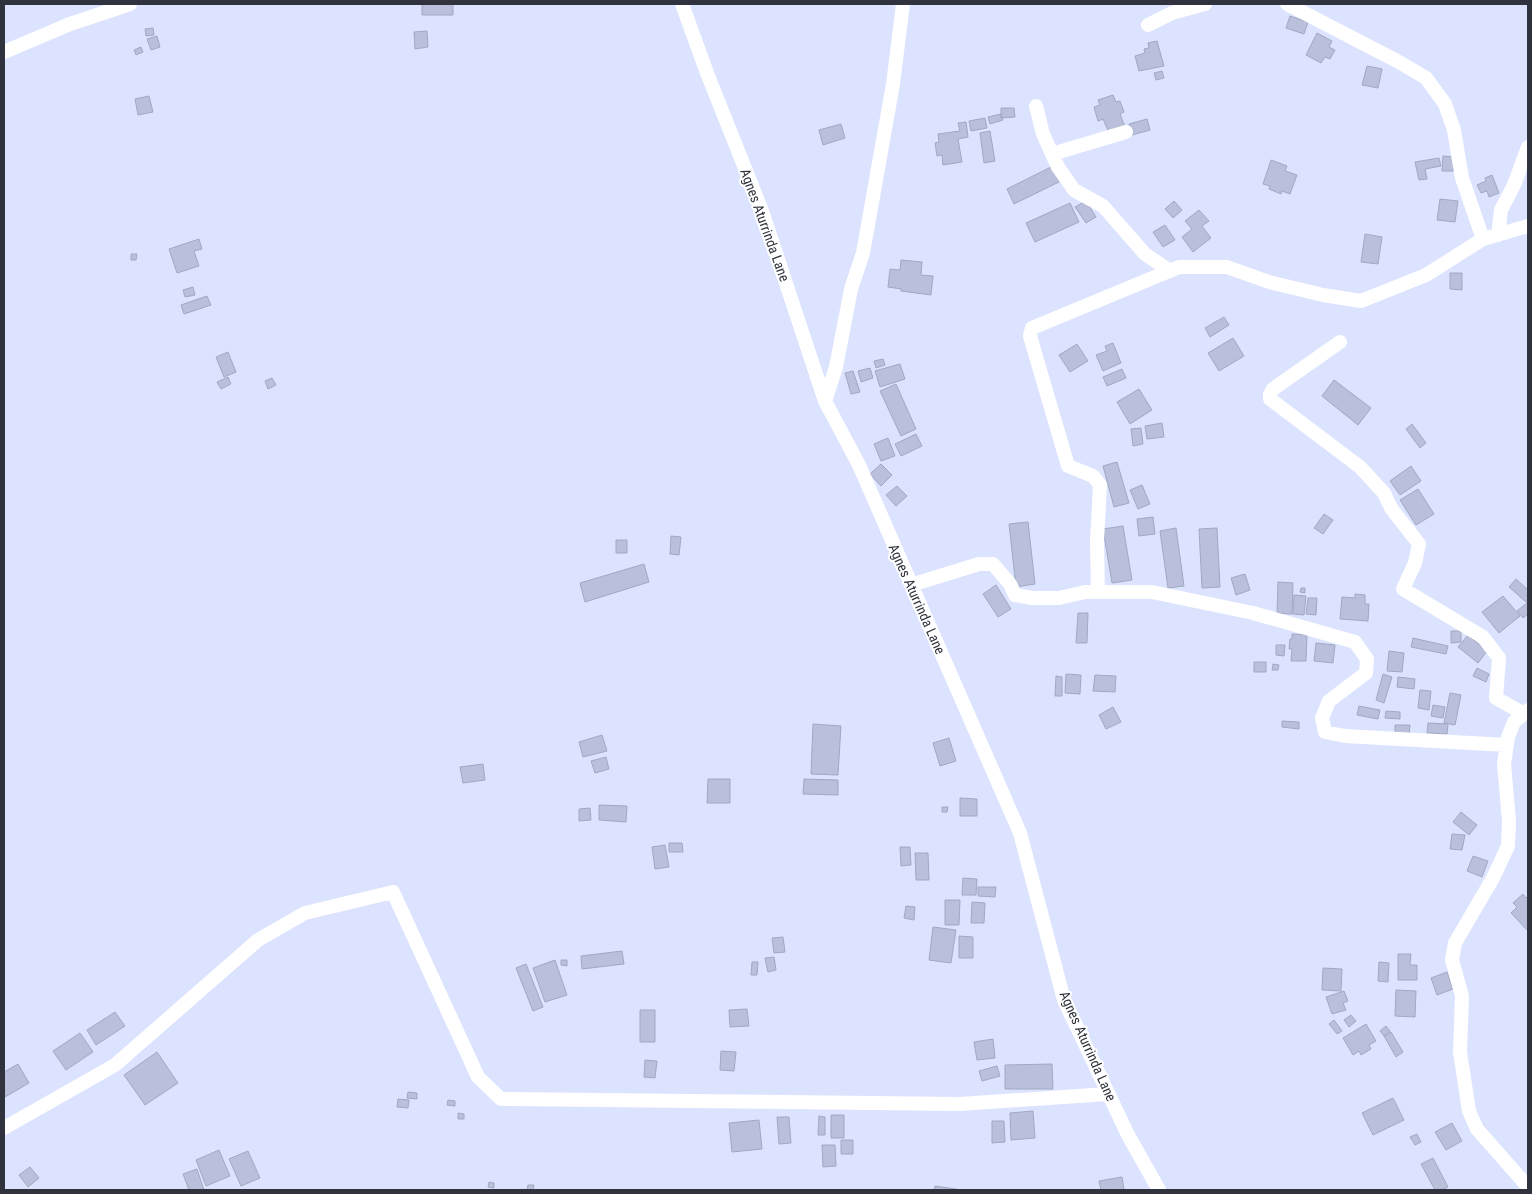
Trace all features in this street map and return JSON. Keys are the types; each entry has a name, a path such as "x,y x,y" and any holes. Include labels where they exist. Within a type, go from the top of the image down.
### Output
{"street":[{"path":"4,52 70,24 130,4"},
{"name":"Agnes Aturrinda Lane","path":"682,4 707,73 762,211 825,401 859,465 1020,833 1064,1000 1128,1135 1159,1190"},
{"path":"825,401 836,367 851,289 863,252 893,84 903,4"},
{"path":"1148,25 1172,13 1205,4"},
{"path":"1287,4 1426,78 1445,104 1454,130 1462,178 1483,239"},
{"path":"1036,106 1043,134 1052,154 1058,167 1074,190 1103,206 1145,254 1170,270"},
{"path":"1052,154 1126,132"},
{"path":"1498,235 1501,210 1514,185 1528,147"},
{"path":"1098,592 1096,541 1100,484 1093,476 1068,466 1030,336 1032,328 1179,267 1227,267 1269,282 1323,295 1361,300 1426,275 1483,239 1528,226"},
{"path":"1340,342 1273,389 1270,399 1360,467 1384,493 1391,508 1419,544 1415,563 1403,590 1483,637 1499,658 1496,698 1526,712 1514,722 1508,737 1504,764 1509,821 1508,846 1493,878 1454,943 1452,960 1462,996 1460,1052 1468,1111 1477,1129 1528,1187"},
{"path":"911,585 979,564 993,564 1010,584 1015,595 1032,598 1059,598 1085,592 1152,592 1254,613 1355,642 1367,658 1366,673 1330,701 1322,718 1324,732 1345,736 1507,745"},
{"path":"4,1128 115,1065 258,940 305,913 393,892 478,1077 501,1099 960,1104 1108,1094"}],"building":[{"path":"422,4 453,4 453,15 422,15"},
{"path":"1290,16 1308,22 1304,34 1286,28"},
{"path":"153,28 154,35 146,36 145,29"},
{"path":"427,31 428,47 415,49 414,32"},
{"path":"1317,33 1332,41 1329,47 1335,50 1330,59 1325,57 1321,63 1306,55"},
{"path":"157,36 160,47 151,50 147,39"},
{"path":"1157,41 1164,66 1139,71 1135,56 1145,53 1144,49 1149,48 1148,43"},
{"path":"141,47 143,52 136,55 134,50"},
{"path":"1367,66 1382,69 1378,88 1362,85"},
{"path":"1162,71 1164,78 1156,80 1154,73"},
{"path":"1113,95 1116,102 1120,101 1124,112 1120,114 1125,127 1109,133 1103,119 1098,121 1094,107 1100,105 1098,100"},
{"path":"149,96 153,112 138,115 135,99"},
{"path":"1001,108 1014,108 1015,117 1001,118"},
{"path":"1001,114 1003,120 990,124 988,117"},
{"path":"985,118 987,128 971,131 969,121"},
{"path":"1147,119 1150,130 1132,135 1129,124"},
{"path":"966,122 968,137 958,139 962,162 943,165 942,155 937,156 935,143 939,142 938,134 960,131 958,123"},
{"path":"841,124 845,138 823,145 819,130"},
{"path":"990,131 995,161 984,163 980,133"},
{"path":"1443,156 1454,157 1454,171 1442,171"},
{"path":"1439,158 1441,166 1425,169 1427,179 1419,180 1415,162"},
{"path":"1271,160 1287,166 1285,171 1297,175 1290,194 1282,191 1281,194 1269,189 1270,186 1263,184"},
{"path":"1053,166 1061,181 1014,204 1007,189"},
{"path":"1492,175 1499,193 1489,197 1487,191 1481,193 1477,185 1486,181 1485,178"},
{"path":"1440,199 1458,201 1455,222 1437,220"},
{"path":"1086,201 1096,217 1086,223 1075,207"},
{"path":"1174,201 1182,210 1173,218 1165,209"},
{"path":"1070,203 1079,222 1035,242 1026,223"},
{"path":"1199,210 1209,221 1202,226 1211,238 1193,252 1182,237 1192,229 1185,221"},
{"path":"1165,225 1175,240 1163,247 1153,232"},
{"path":"1365,234 1382,237 1378,264 1361,262"},
{"path":"199,239 202,249 194,251 199,266 177,273 169,249"},
{"path":"131,254 137,254 136,260 131,260"},
{"path":"901,260 922,262 921,275 933,276 931,295 901,291 901,289 888,287 890,269 900,270"},
{"path":"1450,273 1462,273 1462,290 1450,289"},
{"path":"193,287 195,295 185,297 183,290"},
{"path":"207,296 211,305 184,314 181,305"},
{"path":"1224,317 1229,325 1210,337 1205,328"},
{"path":"1233,338 1244,356 1219,371 1208,353"},
{"path":"1113,343 1121,363 1103,371 1096,355 1107,351 1105,346"},
{"path":"1077,344 1088,361 1070,372 1059,355"},
{"path":"228,352 236,372 224,377 216,357"},
{"path":"883,359 885,365 876,368 874,361"},
{"path":"900,364 905,379 880,387 875,371"},
{"path":"870,368 873,378 861,382 858,371"},
{"path":"1122,369 1126,378 1107,386 1103,377"},
{"path":"853,371 860,392 851,394 845,373"},
{"path":"228,377 231,384 221,389 217,382"},
{"path":"272,378 276,385 268,389 265,381"},
{"path":"1334,380 1371,408 1358,425 1322,396"},
{"path":"896,384 916,429 901,436 880,391"},
{"path":"1139,389 1152,410 1130,424 1117,402"},
{"path":"1162,423 1164,437 1147,439 1145,426"},
{"path":"1412,424 1426,443 1420,448 1406,429"},
{"path":"1141,428 1143,444 1133,446 1131,429"},
{"path":"916,434 922,446 901,456 895,444"},
{"path":"888,438 895,456 881,461 874,444"},
{"path":"1117,462 1129,503 1114,507 1103,466"},
{"path":"881,464 892,475 881,486 870,474"},
{"path":"1411,466 1421,481 1400,495 1390,481"},
{"path":"1142,485 1150,504 1138,509 1130,490"},
{"path":"897,486 907,496 896,506 886,495"},
{"path":"1418,489 1434,514 1416,525 1400,500"},
{"path":"1324,514 1333,520 1323,534 1314,528"},
{"path":"1153,517 1155,534 1139,536 1137,519"},
{"path":"1028,522 1035,584 1016,587 1009,524"},
{"path":"1123,526 1132,580 1112,583 1103,529"},
{"path":"1176,528 1184,586 1168,588 1160,531"},
{"path":"1217,528 1220,587 1202,588 1199,529"},
{"path":"671,536 681,537 679,555 670,554"},
{"path":"616,540 627,540 627,553 616,553"},
{"path":"644,564 649,582 585,602 580,583"},
{"path":"1245,574 1250,590 1236,595 1231,578"},
{"path":"1516,579 1528,590 1528,600 1526,602 1509,587"},
{"path":"1278,582 1293,583 1292,614 1277,613"},
{"path":"996,585 1011,609 998,617 983,594"},
{"path":"1301,588 1305,588 1305,593 1300,592"},
{"path":"1355,594 1365,595 1365,604 1369,604 1368,621 1340,619 1342,597 1355,598"},
{"path":"1294,595 1306,596 1304,615 1293,614"},
{"path":"1503,596 1520,616 1499,633 1482,612"},
{"path":"1308,598 1317,598 1316,615 1306,614"},
{"path":"1528,602 1528,614 1523,618 1517,611"},
{"path":"1078,613 1088,613 1087,643 1076,643"},
{"path":"1451,631 1461,631 1461,642 1451,643"},
{"path":"1292,634 1307,635 1306,661 1291,661 1292,649 1289,649"},
{"path":"1468,635 1487,651 1478,663 1458,647"},
{"path":"1413,638 1448,646 1446,654 1411,647"},
{"path":"1316,643 1335,645 1333,663 1314,661"},
{"path":"1276,645 1285,645 1284,656 1276,655"},
{"path":"1389,651 1404,653 1402,672 1387,671"},
{"path":"1254,662 1266,662 1266,672 1254,672"},
{"path":"1273,664 1279,665 1278,670 1272,670"},
{"path":"1477,668 1489,674 1486,682 1473,676"},
{"path":"1066,674 1081,675 1080,694 1065,693"},
{"path":"1383,674 1392,677 1384,703 1376,700"},
{"path":"1095,675 1116,676 1115,692 1093,691"},
{"path":"1056,676 1062,677 1062,696 1055,696"},
{"path":"1398,677 1415,679 1414,689 1397,687"},
{"path":"1420,690 1431,691 1429,710 1418,708"},
{"path":"1450,693 1461,695 1455,725 1444,723"},
{"path":"1433,705 1445,707 1443,718 1431,716"},
{"path":"1359,706 1380,710 1378,719 1357,715"},
{"path":"1113,707 1121,722 1106,729 1099,715"},
{"path":"1386,711 1400,712 1400,719 1385,718"},
{"path":"1282,721 1299,722 1299,729 1282,727"},
{"path":"1428,723 1448,724 1447,734 1427,733"},
{"path":"813,724 841,726 838,775 811,774"},
{"path":"1395,725 1410,725 1409,735 1395,734"},
{"path":"602,735 607,751 583,757 579,742"},
{"path":"949,738 956,761 940,766 933,743"},
{"path":"606,757 609,769 595,773 591,761"},
{"path":"483,764 485,780 463,783 460,767"},
{"path":"708,779 730,779 730,803 707,803"},
{"path":"804,779 838,780 838,795 803,794"},
{"path":"960,798 977,799 977,816 960,816"},
{"path":"599,805 627,806 626,822 599,820"},
{"path":"942,807 948,807 947,812 942,812"},
{"path":"590,808 591,820 579,821 579,809"},
{"path":"1461,812 1477,825 1469,835 1453,822"},
{"path":"1452,834 1465,835 1462,850 1450,849"},
{"path":"669,843 682,843 683,852 669,852"},
{"path":"665,845 669,867 655,869 652,847"},
{"path":"900,847 910,847 911,865 901,866"},
{"path":"915,853 928,853 929,880 916,880"},
{"path":"1473,856 1488,861 1482,877 1467,871"},
{"path":"963,878 977,879 976,895 962,895"},
{"path":"978,887 996,887 995,897 978,896"},
{"path":"1523,894 1526,898 1528,896 1528,931 1511,913 1517,907 1513,903"},
{"path":"945,900 960,900 959,925 945,925"},
{"path":"972,902 985,903 984,923 971,923"},
{"path":"906,906 915,907 914,920 904,918"},
{"path":"933,927 956,930 951,963 929,960"},
{"path":"959,936 973,937 973,958 959,958"},
{"path":"783,937 785,952 774,953 772,938"},
{"path":"622,951 624,964 582,969 581,956"},
{"path":"1398,954 1411,954 1410,965 1417,965 1417,980 1398,980"},
{"path":"774,957 776,970 768,972 765,958"},
{"path":"555,960 567,995 545,1002 533,968"},
{"path":"561,960 567,960 567,966 561,965"},
{"path":"752,962 758,962 757,975 751,975"},
{"path":"1379,962 1389,963 1388,982 1378,981"},
{"path":"526,964 543,1007 533,1011 516,968"},
{"path":"1323,968 1342,969 1341,991 1322,990"},
{"path":"1447,972 1453,989 1437,995 1431,978"},
{"path":"1396,990 1416,991 1415,1017 1395,1016"},
{"path":"1344,991 1348,1001 1343,1003 1346,1010 1332,1014 1326,997"},
{"path":"747,1009 749,1026 730,1027 729,1010"},
{"path":"640,1010 655,1010 655,1042 640,1042"},
{"path":"115,1012 125,1026 96,1045 87,1030"},
{"path":"1351,1015 1356,1021 1349,1027 1344,1020"},
{"path":"1334,1020 1342,1031 1337,1034 1329,1024"},
{"path":"1366,1024 1376,1041 1369,1045 1371,1049 1361,1055 1359,1051 1353,1055 1343,1038"},
{"path":"1386,1026 1390,1031 1384,1036 1380,1031"},
{"path":"1391,1032 1403,1052 1396,1057 1384,1036"},
{"path":"80,1033 93,1052 66,1070 53,1051"},
{"path":"993,1039 995,1058 977,1060 974,1042"},
{"path":"721,1051 736,1052 734,1071 720,1070"},
{"path":"157,1052 178,1083 145,1105 124,1075"},
{"path":"645,1060 657,1061 655,1078 644,1077"},
{"path":"18,1064 29,1083 5,1097 4,1072"},
{"path":"1052,1064 1053,1089 1005,1089 1005,1065"},
{"path":"997,1066 1000,1076 982,1081 979,1071"},
{"path":"408,1092 417,1093 417,1099 407,1098"},
{"path":"1393,1098 1404,1120 1373,1135 1362,1113"},
{"path":"398,1099 409,1100 408,1108 397,1107"},
{"path":"448,1100 455,1101 455,1106 447,1105"},
{"path":"1033,1111 1035,1138 1011,1140 1010,1113"},
{"path":"458,1113 464,1114 464,1119 458,1119"},
{"path":"831,1115 844,1115 844,1138 831,1138"},
{"path":"819,1116 825,1117 825,1135 818,1135"},
{"path":"777,1117 789,1117 791,1143 779,1144"},
{"path":"759,1120 762,1149 732,1152 729,1123"},
{"path":"992,1121 1004,1121 1005,1142 992,1143"},
{"path":"1452,1123 1462,1141 1446,1150 1435,1132"},
{"path":"1417,1134 1421,1142 1415,1145 1410,1137"},
{"path":"841,1140 853,1140 853,1154 841,1154"},
{"path":"822,1145 835,1145 836,1166 823,1167"},
{"path":"219,1150 230,1176 206,1186 196,1160"},
{"path":"248,1151 260,1178 241,1186 229,1159"},
{"path":"1433,1158 1448,1187 1441,1190 1435,1190 1421,1164"},
{"path":"30,1167 39,1178 28,1187 19,1175"},
{"path":"197,1169 204,1190 189,1190 183,1174"},
{"path":"1122,1177 1124,1190 1101,1190 1099,1181"},
{"path":"489,1182 494,1183 494,1188 488,1187"},
{"path":"528,1185 534,1185 533,1190 527,1190"},
{"path":"935,1186 962,1190 934,1190"}]}
